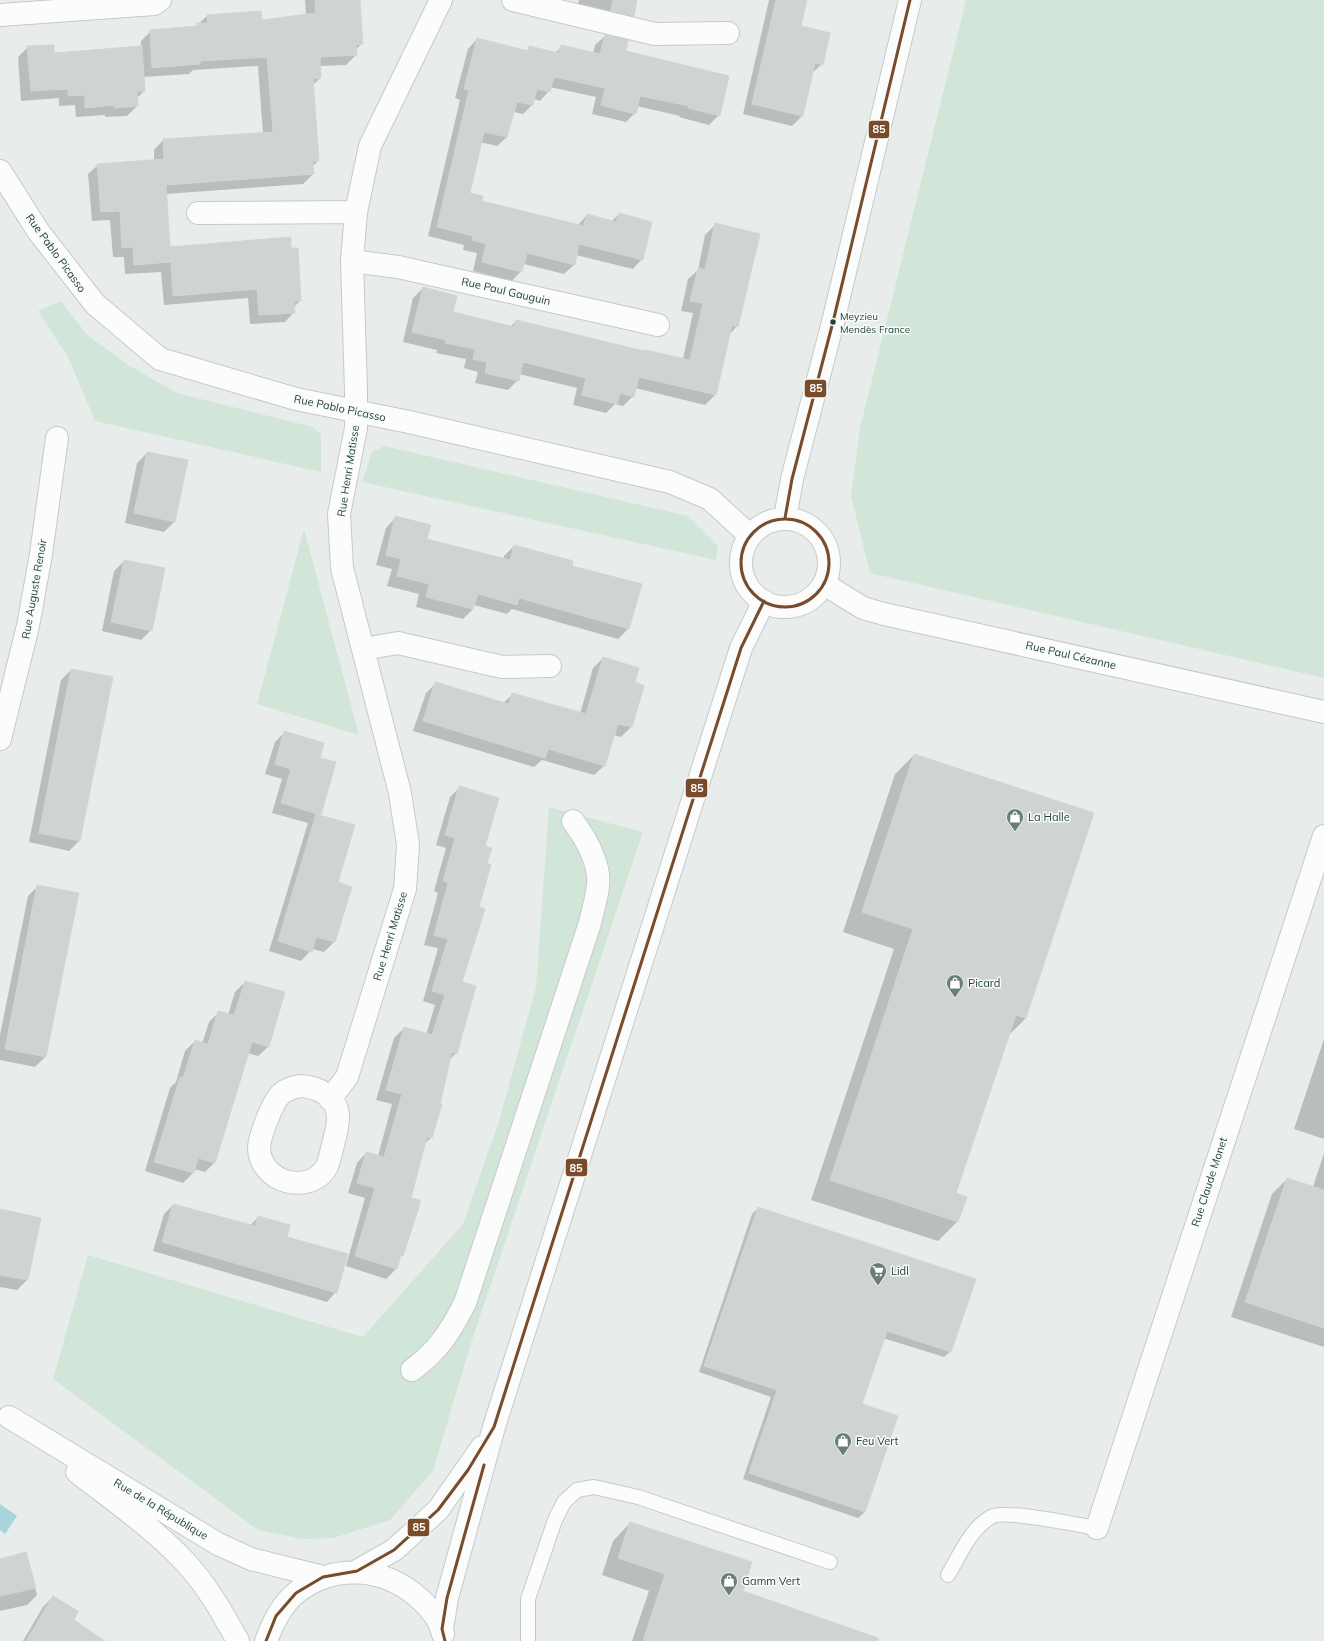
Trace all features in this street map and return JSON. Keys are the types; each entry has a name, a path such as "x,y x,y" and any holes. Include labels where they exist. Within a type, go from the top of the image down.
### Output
{"street":[{"path":"0,15 154,4 160,0"},
{"path":"356,411 352,261 356,212 370,146 441,0"},
{"path":"513,0 655,34 728,33"},
{"path":"785,518 792,479 833,322 910,0"},
{"name":"Rue Pablo Picasso","path":"0,170 38,231 95,304 160,359 296,399 356,411 670,482 710,499 750,536"},
{"path":"198,213 356,212"},
{"name":"Rue Paul Gauguin","path":"352,261 398,267 658,325"},
{"name":"Rue Henri Matisse","path":"330,1099 347,1077 405,889 408,845 400,793 342,568 339,514 356,428 356,411"},
{"name":"Rue Auguste Renoir","path":"0,739 28,626 41,554 57,438"},
{"path":"785,518 800,521 813,529 823,540 828,554 828,569 824,584 815,594 804,602 777,606 764,601 752,592 744,579 741,564 743,549 750,536 766,524 785,518"},
{"name":"Rue Paul Cézanne","path":"824,584 863,608 884,614 1324,712"},
{"path":"443,1635 447,1598 494,1427 742,648 764,601"},
{"path":"363,649 398,643 502,668 550,666"},
{"path":"412,1370 427,1359 448,1336 465,1303 590,923 596,895 598,874 585,837 573,821"},
{"name":"Rue Claude Monet","path":"1097,1528 1324,836"},
{"path":"294,1086 313,1086 324,1092 330,1099 338,1113 338,1119 327,1167 313,1179 302,1182 289,1183 274,1176 265,1166 261,1158 259,1146 276,1100 283,1092 294,1086"},
{"name":"Rue de la République","path":"4,1413 218,1544 264,1563 323,1577"},
{"name":"Rue de la République","path":"4,1413 159,1538 187,1565 220,1608 238,1641"},
{"path":"357,1571 394,1550 438,1510 468,1470 494,1427"},
{"path":"266,1641 276,1616 296,1593 323,1577 357,1571 384,1576 408,1588 428,1606 443,1635"}],"lane":[{"path":"528,1641 528,1599 555,1520 564,1502 578,1490 594,1487 638,1497 830,1562"},
{"path":"948,1575 974,1531 992,1516 1007,1514 1097,1528"}],"green space":[{"path":"966,0 1324,0 1324,678 870,573 851,496 860,428"},
{"path":"61,301 88,336 130,366 177,393 313,427 321,434 321,472 95,421 68,357 38,311"},
{"path":"384,446 688,516 718,546 716,560 362,482 372,452"},
{"path":"304,529 359,735 257,704"},
{"path":"549,807 643,832 471,1343 433,1471 390,1520 333,1538 302,1539 258,1530 53,1379 88,1255 363,1337 463,1224 499,1121 536,987"}],"water":[{"path":"0,1504 17,1516 5,1534 0,1530"}],"building":[{"path":"315,0 360,0 363,44 356,45 357,55 320,57 321,78 313,79 319,161 312,161 314,174 166,185 170,247 291,237 291,248 298,248 301,301 294,301 295,313 259,315 257,289 173,296 171,262 134,265 133,247 122,248 120,211 101,212 97,164 164,159 163,139 273,132 267,57 200,61 200,64 152,68 150,30 197,26 197,23 208,23 207,15 261,11 262,20 316,13"},
{"path":"613,0 637,0 634,16 611,11"},
{"path":"776,0 807,0 801,26 830,33 823,65 815,63 803,116 752,104"},
{"path":"605,35 628,40 626,51 729,76 720,116 688,108 689,106 640,96 636,114 601,105 605,88 554,77 550,92 537,89 533,105 517,102 507,137 484,132 470,193 483,196 482,201 584,226 587,214 616,222 619,213 652,222 643,260 579,244 575,265 527,253 522,272 482,262 486,244 472,240 473,236 437,227 469,90 464,89 477,38 528,51 529,46 559,53 561,45 600,54"},
{"path":"54,45 54,53 142,46 145,91 137,91 138,106 114,108 114,105 85,108 85,95 68,96 68,89 31,91 27,46"},
{"path":"715,223 760,234 738,327 732,325 716,395 639,377 634,397 620,393 617,404 582,395 586,378 523,362 519,381 485,373 487,362 473,359 475,349 445,343 446,340 412,332 423,287 457,296 453,312 514,327 516,320 644,351 690,360 703,303 690,301 698,268 705,270"},
{"path":"147,452 188,460 175,522 134,513"},
{"path":"395,516 431,525 427,539 510,560 514,545 573,561 572,566 642,584 629,629 519,598 517,605 478,594 473,609 426,597 429,584 397,576 401,559 386,555"},
{"path":"124,560 165,568 152,631 111,622"},
{"path":"603,657 639,668 635,682 644,686 632,727 618,724 605,766 548,749 545,758 423,721 435,682 509,704 512,693 586,714"},
{"path":"71,669 113,677 80,841 39,833"},
{"path":"284,731 324,743 320,758 336,762 321,815 281,803 291,769 275,764"},
{"path":"914,754 1094,813 1026,1018 1016,1015 956,1193 967,1197 958,1222 830,1180 913,929 862,912"},
{"path":"459,786 499,798 485,846 492,848 487,863 491,865 479,907 485,909 462,982 476,986 457,1054 452,1052 440,1104 442,1104 432,1138 427,1137 411,1198 420,1200 419,1207 403,1256 401,1255 397,1269 355,1256 375,1188 357,1183 366,1152 384,1157 402,1094 386,1090 404,1027 432,1035 445,995 432,991 448,939 434,935 448,883 443,881 455,838 445,835"},
{"path":"316,814 355,825 338,882 352,887 335,942 316,937 312,952 278,941"},
{"path":"37,885 79,893 46,1057 5,1049"},
{"path":"245,981 285,992 269,1047 252,1042 215,1163 198,1158 194,1173 154,1162 180,1077 183,1078 195,1040 208,1044 218,1011 234,1015"},
{"path":"1287,1178 1324,1190 1324,1328 1245,1302"},
{"path":"173,1204 255,1226 258,1216 290,1225 287,1237 348,1254 337,1293 162,1242"},
{"path":"758,1207 976,1279 951,1352 887,1331 862,1404 898,1416 865,1512 749,1473 777,1390 704,1366"},
{"path":"0,1209 41,1218 28,1280 0,1275"},
{"path":"630,1522 752,1562 743,1591 878,1638 878,1641 643,1641 665,1574 618,1558"},
{"path":"26,1552 36,1588 0,1596 0,1559"},
{"path":"53,1596 78,1611 74,1620 105,1641 26,1641"}],"transit line":[{"name":"85","path":"785,518 792,479 833,322 910,0"},
{"name":"85","path":"785,519 802,523 816,532 825,546 829,563 825,580 816,594 802,603 785,607 768,603 754,594 745,580 741,563 745,546 754,532 768,523 785,519"},
{"name":"85","path":"266,1641 276,1616 296,1593 323,1577 357,1571 394,1550 438,1510 468,1470 494,1427 741,648 764,601"},
{"name":"85","path":"445,1641 442,1629 447,1598 484,1465"}],"place":[{"name":"Meyzieu Mendès France","path":"833,322"},
{"name":"La Halle","path":"1015,832"},
{"name":"Picard","path":"955,998"},
{"name":"Lidl","path":"878,1286"},
{"name":"Feu Vert","path":"843,1456"},
{"name":"Gamm Vert","path":"729,1596"}]}
